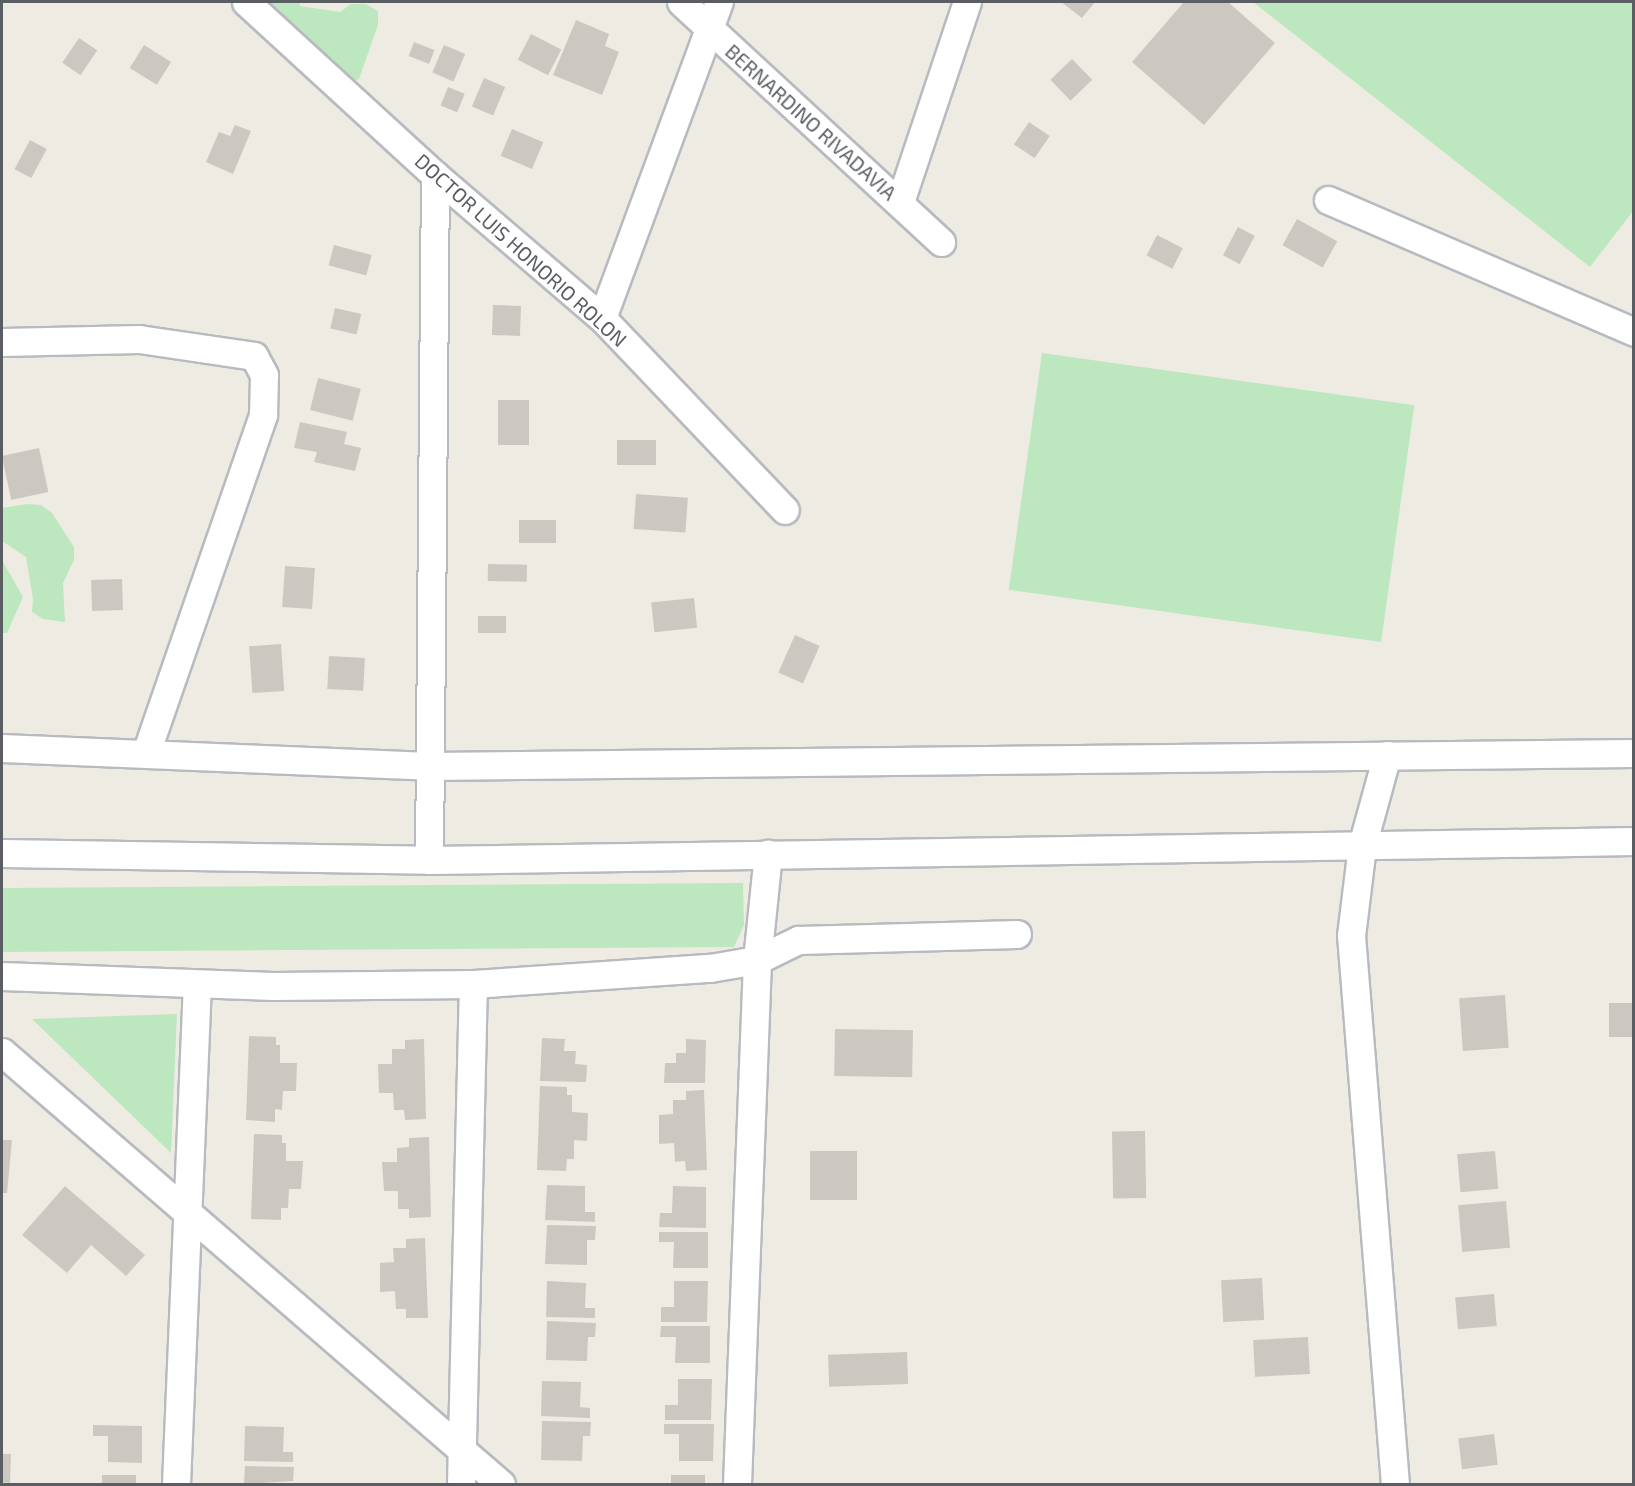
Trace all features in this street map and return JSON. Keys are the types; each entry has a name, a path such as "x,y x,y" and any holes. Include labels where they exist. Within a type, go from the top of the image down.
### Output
{"street":[{"name":"DOCTOR LUIS HONORIO ROLON","path":"246,2 435,175 602,318 785,510"},
{"name":"BERNARDINO RIVADAVIA","path":"681,2 710,31 900,201 941,242"},
{"path":"602,318 719,2"},
{"path":"900,201 967,2"},
{"path":"429,860 435,175"},
{"path":"1328,200 1634,332"},
{"path":"2,342 139,339 254,356 264,375 263,415 146,752"},
{"path":"2,748 146,752 429,766 1634,753"},
{"path":"1387,756 1362,846 1352,935 1395,1485"},
{"path":"2,853 429,860 1634,841"},
{"path":"737,1485 757,960 768,854"},
{"path":"2,976 197,985 473,984 710,968 757,960 798,940 1017,934"},
{"path":"461,1485 473,984"},
{"path":"176,1485 197,985"},
{"path":"2,1052 461,1447 501,1485"}],"green space":[{"path":"266,2 299,2 300,6 340,12 351,4 366,4 378,11 378,25 359,79 345,84 265,13"},
{"path":"1253,2 1633,2 1633,211 1590,267"},
{"path":"1042,353 1414,405 1381,642 1009,590"},
{"path":"27,504 41,505 52,513 74,547 74,560 63,583 65,622 43,619 32,612 33,599 26,557 2,541 2,508"},
{"path":"2,560 23,597 7,633 2,633"},
{"path":"743,883 744,925 734,947 2,952 2,888"},
{"path":"177,1014 171,1153 32,1019"}],"building":[{"path":"1061,2 1095,2 1082,18"},
{"path":"1184,2 1228,2 1275,43 1204,125 1132,62"},
{"path":"576,20 609,34 605,46 619,52 602,95 553,75"},
{"path":"531,34 561,49 548,75 518,60"},
{"path":"79,38 97,50 80,75 62,63"},
{"path":"414,42 435,50 429,64 409,56"},
{"path":"144,45 171,62 157,85 130,68"},
{"path":"444,45 465,54 453,82 432,73"},
{"path":"1072,59 1092,80 1071,101 1050,80"},
{"path":"484,78 505,87 493,116 472,107"},
{"path":"448,87 465,94 457,112 441,106"},
{"path":"1029,122 1050,136 1035,158 1014,144"},
{"path":"235,125 251,131 233,174 206,162 219,132 230,136"},
{"path":"512,129 543,142 532,169 501,156"},
{"path":"30,140 47,149 31,178 15,169"},
{"path":"1297,219 1337,241 1323,268 1282,245"},
{"path":"1238,227 1255,236 1240,264 1223,255"},
{"path":"1157,235 1183,248 1172,269 1147,255"},
{"path":"334,245 372,255 366,275 329,265"},
{"path":"493,305 521,306 520,336 492,335"},
{"path":"335,308 361,314 357,335 330,328"},
{"path":"318,378 361,389 353,421 310,410"},
{"path":"498,400 529,400 529,445 498,445"},
{"path":"300,422 347,432 344,444 361,448 355,471 314,462 317,452 294,448"},
{"path":"617,440 656,440 656,465 617,465"},
{"path":"39,448 48,492 11,500 2,456"},
{"path":"636,494 688,498 685,533 634,529"},
{"path":"519,520 556,520 556,543 519,543"},
{"path":"488,564 527,565 527,582 488,581"},
{"path":"285,566 315,568 312,609 282,607"},
{"path":"122,579 123,610 92,611 91,580"},
{"path":"694,598 697,628 654,632 651,602"},
{"path":"478,616 506,616 506,633 478,633"},
{"path":"795,635 820,646 803,683 778,672"},
{"path":"281,644 284,691 252,693 249,646"},
{"path":"329,656 365,658 363,691 327,689"},
{"path":"1505,995 1509,1048 1463,1051 1459,998"},
{"path":"1609,1003 1634,1003 1634,1037 1609,1037"},
{"path":"835,1029 913,1030 912,1077 834,1076"},
{"path":"249,1036 276,1037 276,1045 280,1045 280,1063 297,1063 296,1091 283,1091 282,1110 275,1109 275,1122 246,1120"},
{"path":"542,1038 565,1039 564,1051 576,1051 575,1064 587,1065 586,1082 540,1081"},
{"path":"424,1039 426,1119 405,1120 404,1110 394,1110 393,1093 379,1093 378,1064 392,1064 392,1049 405,1049 405,1040"},
{"path":"686,1039 706,1040 705,1083 664,1083 665,1063 676,1063 676,1053 686,1053"},
{"path":"540,1086 567,1087 567,1095 572,1095 572,1112 588,1113 587,1141 574,1140 574,1159 567,1159 566,1171 537,1170"},
{"path":"704,1090 707,1170 686,1171 685,1161 675,1162 674,1143 659,1144 659,1115 673,1114 673,1100 686,1100 686,1091"},
{"path":"1145,1131 1146,1198 1113,1199 1112,1132"},
{"path":"254,1134 282,1135 282,1143 286,1143 286,1161 303,1161 301,1189 289,1189 288,1208 281,1208 281,1220 251,1219"},
{"path":"429,1137 431,1217 409,1218 409,1209 398,1209 398,1191 384,1191 382,1162 397,1162 397,1148 409,1147 409,1138"},
{"path":"2,1140 12,1140 7,1193 2,1193"},
{"path":"810,1151 857,1151 857,1200 810,1200"},
{"path":"1495,1151 1498,1189 1460,1192 1457,1154"},
{"path":"547,1185 585,1186 585,1212 595,1212 595,1222 545,1220"},
{"path":"65,1186 145,1255 126,1276 91,1245 67,1273 22,1235"},
{"path":"673,1186 706,1187 706,1228 659,1227 660,1213 672,1213"},
{"path":"1506,1201 1510,1248 1462,1252 1458,1205"},
{"path":"547,1225 596,1226 595,1240 587,1240 587,1265 545,1264"},
{"path":"659,1232 708,1232 708,1268 673,1268 674,1242 659,1242"},
{"path":"425,1238 428,1318 406,1318 406,1309 396,1309 395,1291 380,1292 380,1263 394,1262 393,1248 406,1248 406,1239"},
{"path":"1262,1278 1264,1320 1223,1322 1221,1280"},
{"path":"547,1281 586,1283 585,1308 595,1308 595,1318 546,1317"},
{"path":"674,1281 708,1281 707,1322 661,1322 661,1307 674,1307"},
{"path":"1494,1294 1497,1326 1458,1329 1455,1297"},
{"path":"547,1321 596,1323 595,1337 588,1337 587,1361 546,1360"},
{"path":"661,1326 710,1326 710,1363 675,1363 676,1337 660,1337"},
{"path":"1308,1337 1310,1374 1255,1377 1253,1340"},
{"path":"907,1352 908,1384 829,1387 828,1355"},
{"path":"678,1379 712,1379 711,1420 665,1420 665,1405 678,1405"},
{"path":"542,1381 581,1382 580,1407 590,1408 590,1418 541,1416"},
{"path":"542,1421 591,1422 590,1436 583,1436 582,1461 541,1460"},
{"path":"664,1424 714,1424 713,1461 679,1461 679,1434 664,1434"},
{"path":"93,1425 142,1426 142,1463 108,1462 108,1436 93,1436"},
{"path":"245,1426 284,1427 283,1452 293,1452 293,1462 244,1461"},
{"path":"1494,1434 1498,1465 1462,1469 1458,1438"},
{"path":"2,1454 11,1454 10,1483 2,1482"},
{"path":"245,1466 294,1467 293,1481 244,1484"},
{"path":"102,1475 136,1475 136,1484 102,1484"},
{"path":"671,1475 705,1475 705,1484 671,1484"}]}
